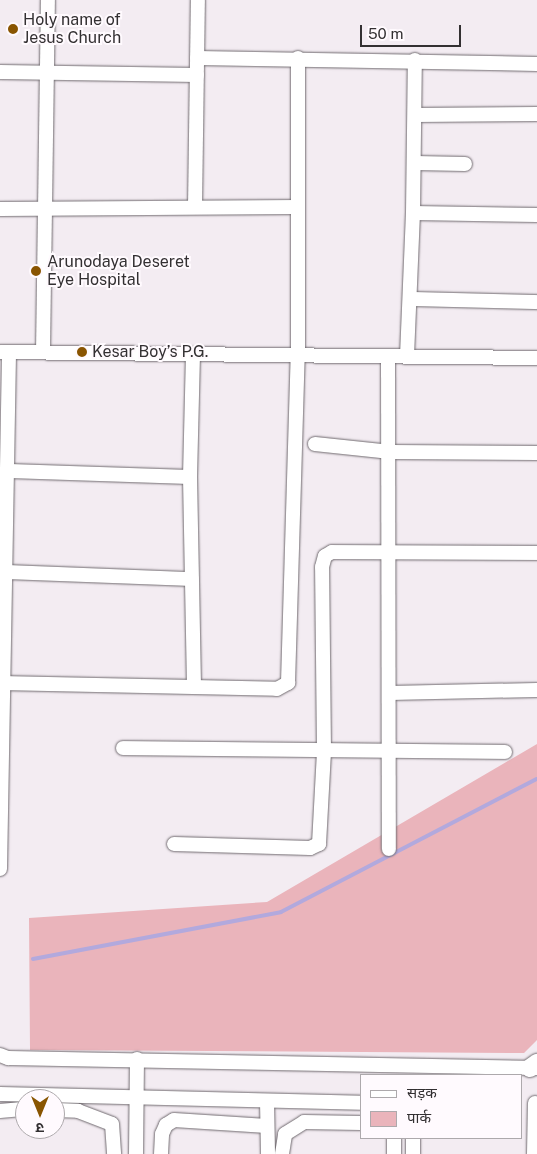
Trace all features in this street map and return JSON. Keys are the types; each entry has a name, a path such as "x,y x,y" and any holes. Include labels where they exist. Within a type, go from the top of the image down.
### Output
{"street":[{"path":"43,352 43,209 48,0"},
{"path":"194,207 198,0"},
{"path":"197,58 415,60 537,64"},
{"path":"2,683 277,689 288,683 298,355 298,58"},
{"path":"406,356 415,163 415,60"},
{"path":"0,72 196,75"},
{"path":"416,115 537,114"},
{"path":"415,163 465,164"},
{"path":"0,208 298,207"},
{"path":"413,213 537,215"},
{"path":"410,299 537,302"},
{"path":"0,869 2,683 9,472 5,352 537,358"},
{"path":"193,354 190,477 194,686"},
{"path":"388,357 391,452 389,850"},
{"path":"315,444 391,452 537,453"},
{"path":"9,472 190,477"},
{"path":"174,844 310,848 320,844 324,751 322,567 325,556 332,552 537,553"},
{"path":"7,572 192,579"},
{"path":"390,693 537,690"},
{"path":"123,748 505,752"},
{"path":"0,1056 535,1066"},
{"path":"136,1059 136,1154"},
{"path":"0,1094 360,1102"},
{"path":"267,1101 268,1154"},
{"path":"522,1103 536,1103 534,1154"},
{"path":"0,1111 15,1110"},
{"path":"65,1110 78,1111 112,1124 114,1154"},
{"path":"161,1154 162,1134 166,1125 174,1120 268,1126"},
{"path":"282,1154 285,1134 304,1122 360,1123"},
{"path":"394,1139 394,1154"},
{"path":"413,1139 413,1154"}],"green space":[{"path":"537,744 537,1040 524,1053 30,1050 29,918 267,902"}],"waterway":[{"path":"33,959 281,912 537,779"}],"place":[{"name":"Holy name of Jesus Church","path":"13,29"},
{"name":"Arunodaya Deseret Eye Hospital","path":"36,271"},
{"name":"Kesar Boy’s P.G.","path":"82,352"}]}
